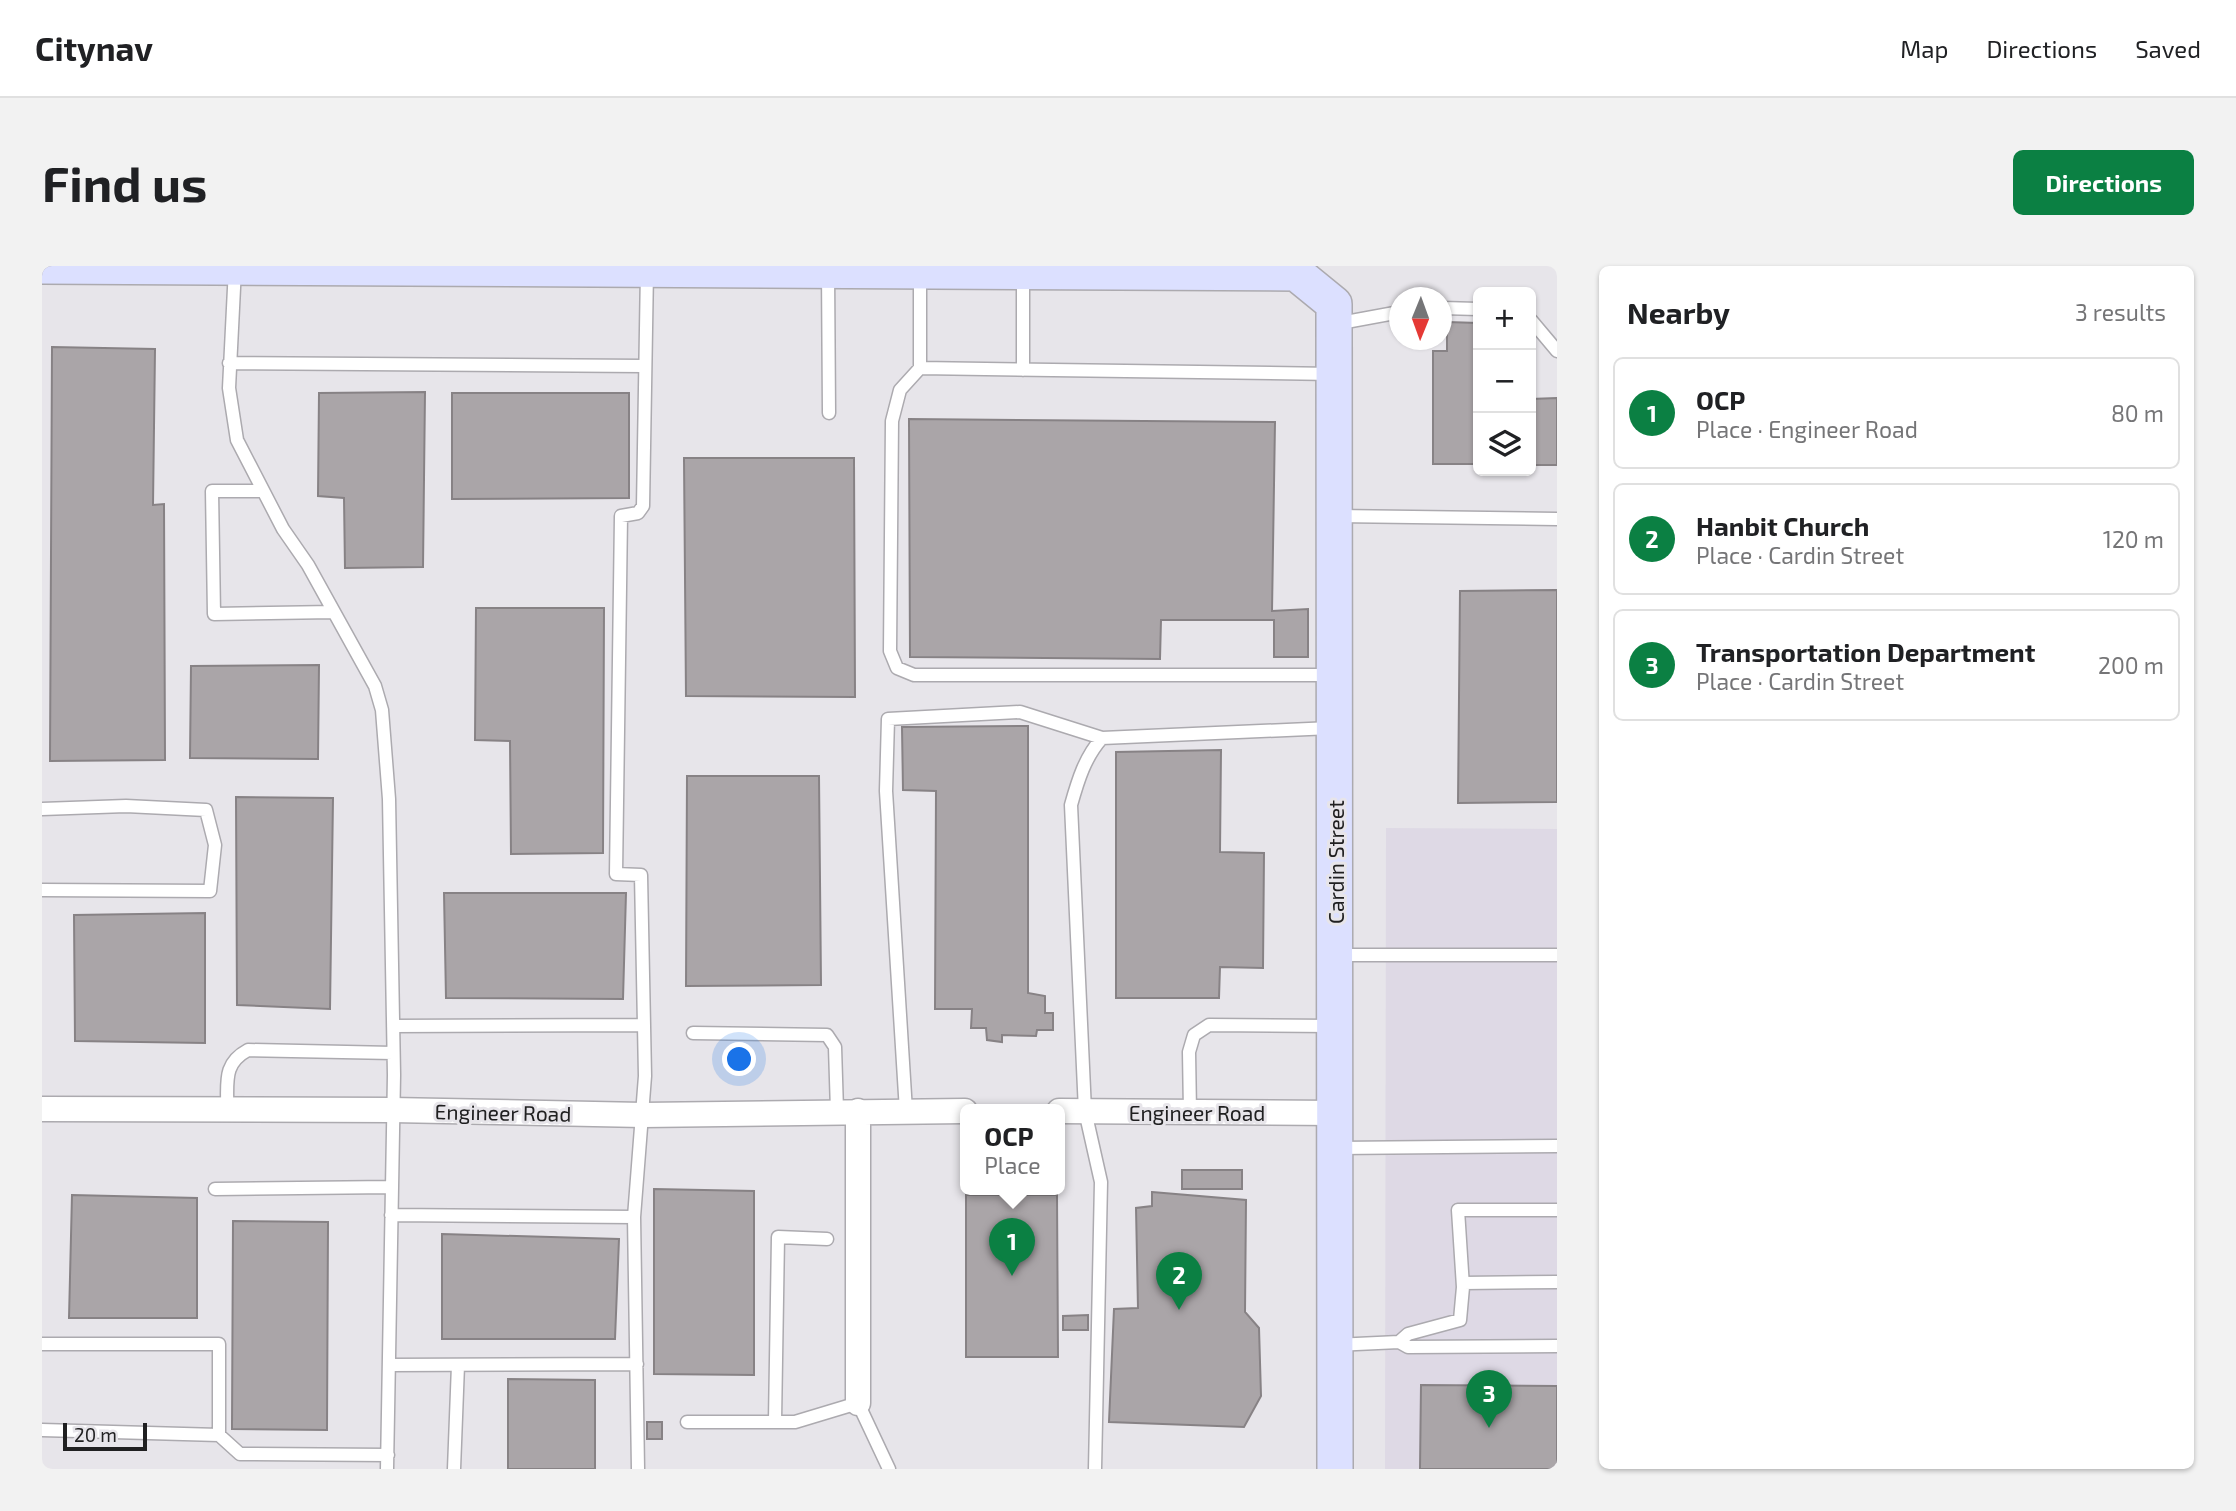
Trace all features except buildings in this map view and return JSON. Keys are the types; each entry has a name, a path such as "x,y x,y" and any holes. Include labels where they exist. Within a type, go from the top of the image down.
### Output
{"street":[{"path":"42,267 920,271 1242,269"},
{"name":"Cardin Street","path":"1242,269 1296,273 1334,304 1335,1469"},
{"name":"Engineer Road","path":"42,1109 393,1110 643,1115 960,1111"},
{"path":"847,1111 858,1403"},
{"name":"Engineer Road","path":"1065,1111 1335,1113"}],"lane":[{"path":"235,268 229,388 237,440 263,491 375,686 382,710 389,799 393,1026 387,1469"},
{"path":"817,269 829,413"},
{"path":"638,1469 634,1217 643,1115 641,875 616,874 621,516 638,513 643,506 643,366 647,270"},
{"path":"1011,270 1023,370"},
{"path":"920,271 920,368 900,390 892,421 890,651 897,668 914,674 1335,675"},
{"path":"1452,309 1473,309"},
{"path":"1334,324 1389,314"},
{"path":"1536,326 1557,351"},
{"path":"229,363 643,366"},
{"path":"920,368 1334,374"},
{"path":"263,491 212,491 214,614 333,612"},
{"path":"1335,516 1557,519"},
{"path":"906,1111 886,791 888,719 1020,712 1102,737 1335,728"},
{"path":"1096,1469 1101,1182 1085,1111 1071,805 1090,752 1102,737"},
{"path":"42,809 126,806 206,810 215,845 210,891 42,890"},
{"path":"1334,955 1557,955"},
{"path":"393,1026 644,1025"},
{"path":"1190,1112 1189,1052 1194,1035 1209,1025 1335,1026"},
{"path":"693,1033 827,1035 835,1047 847,1111"},
{"path":"228,1109 228,1070 234,1057 248,1050 393,1053"},
{"path":"1335,1148 1557,1146"},
{"path":"215,1189 391,1187"},
{"path":"1399,1342 1408,1334 1460,1320 1463,1283 1458,1210 1557,1210"},
{"path":"391,1215 634,1217"},
{"path":"775,1421 778,1237 827,1239"},
{"path":"1463,1283 1557,1282"},
{"path":"1335,1345 1399,1342 1408,1347 1557,1346"},
{"path":"42,1344 219,1344 219,1435"},
{"path":"389,1366 636,1364"},
{"path":"454,1469 458,1365"},
{"path":"687,1422 795,1422 858,1403 889,1469"},
{"path":"42,1430 219,1435 240,1454 388,1455"}],"shaded area":[{"path":"1386,828 1557,829 1557,1469 1385,1469"}],"place":[{"name":"OCP","path":"1012,1276"},
{"name":"Hanbit Church","path":"1179,1310"},
{"name":"Transportation Department","path":"1489,1428"}]}
